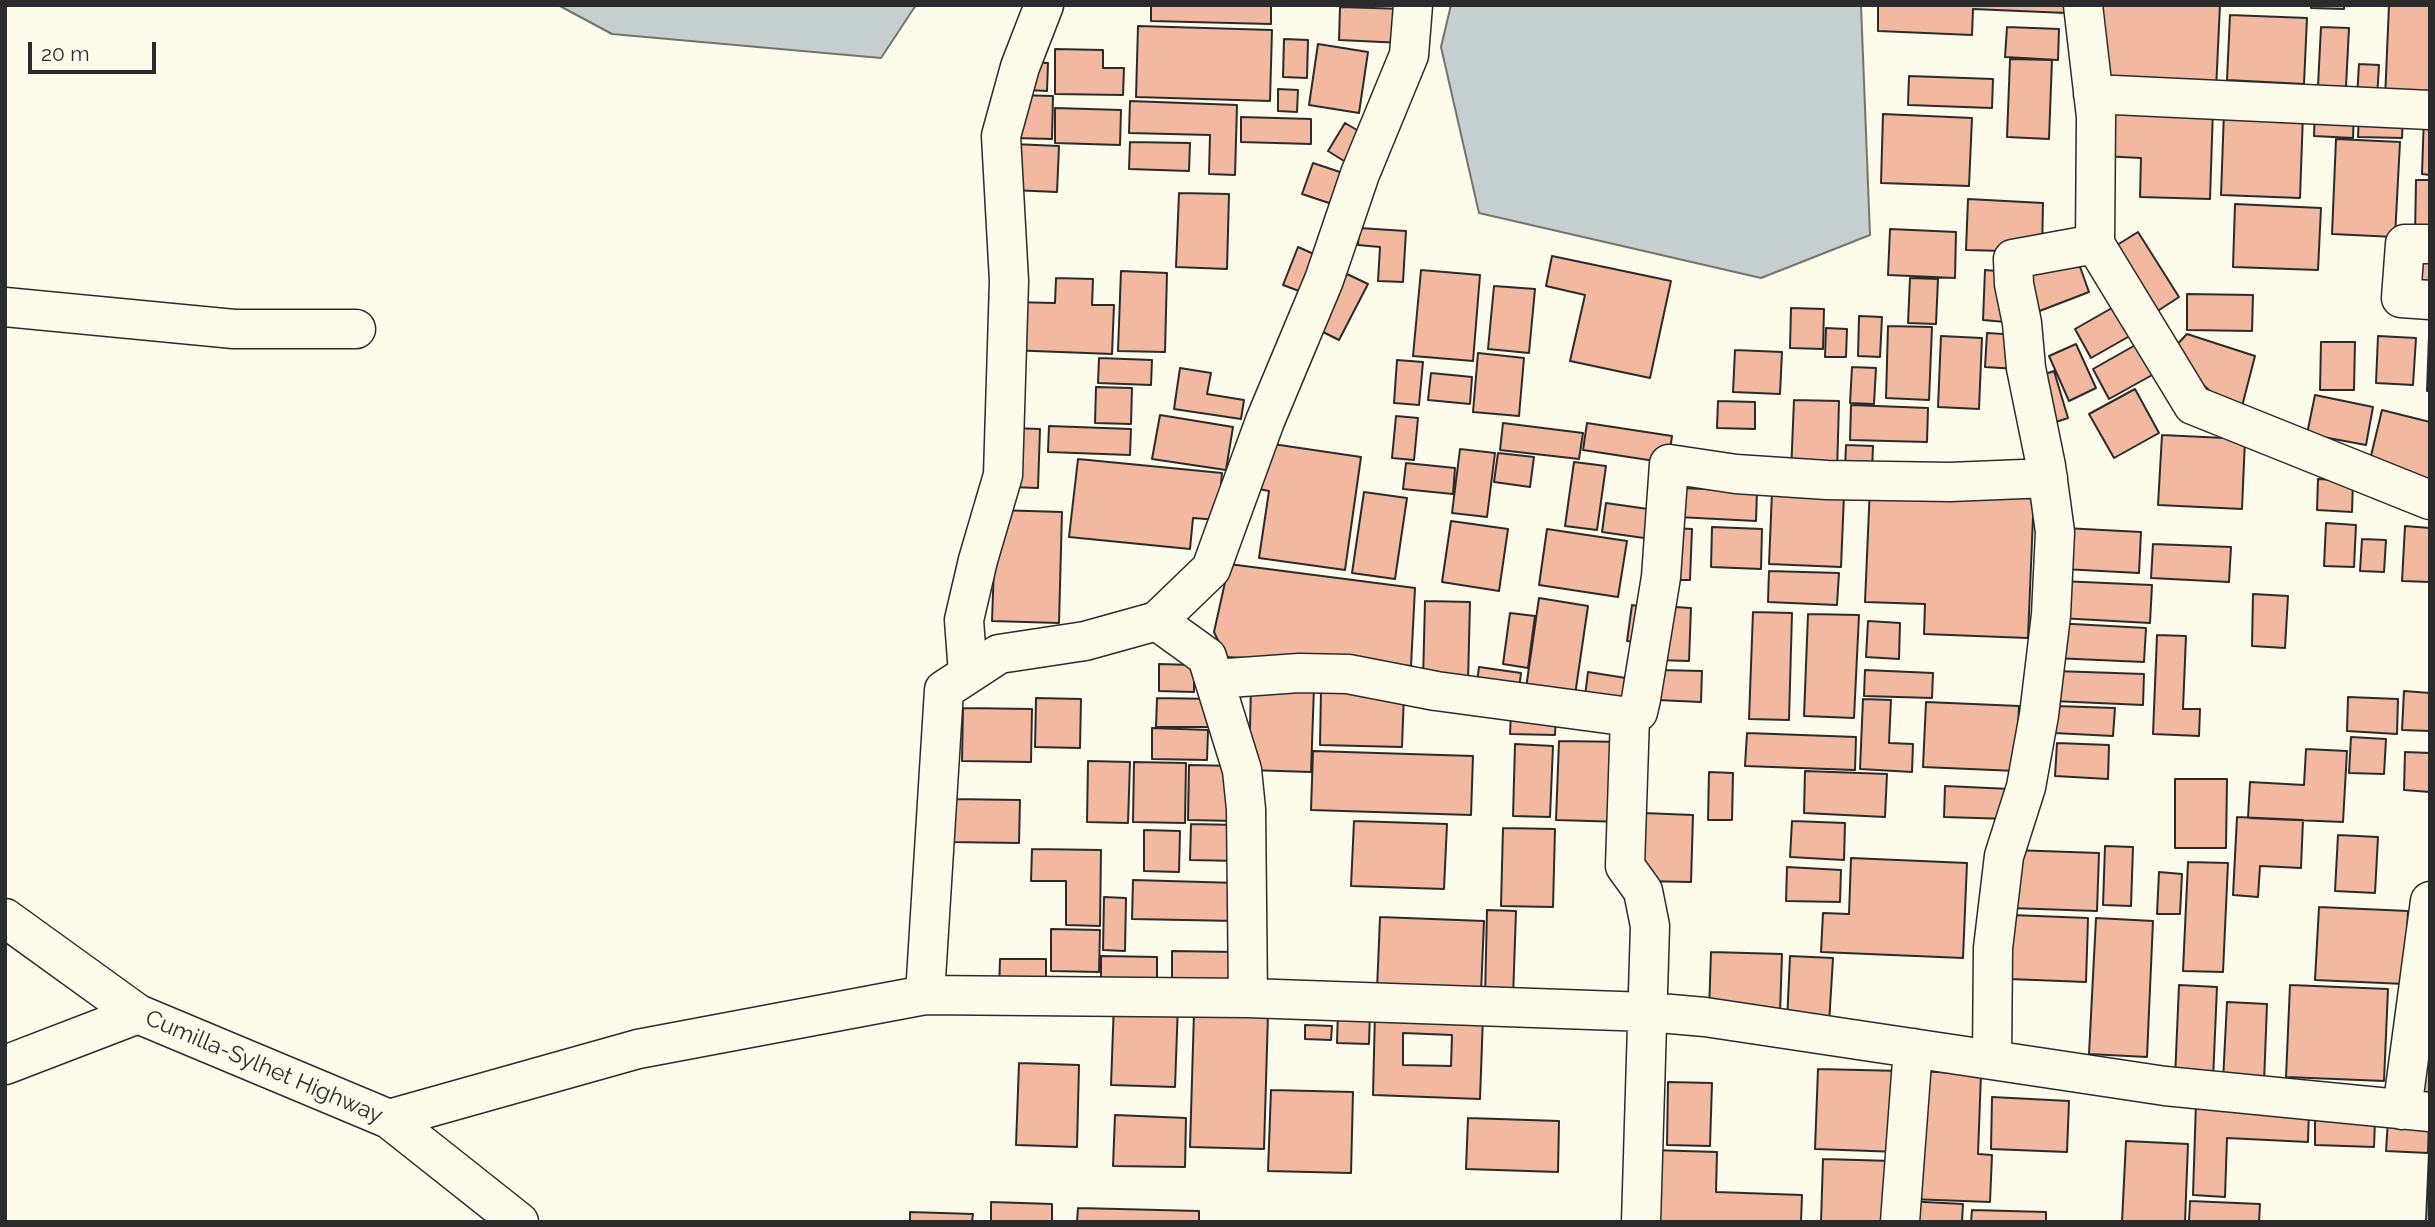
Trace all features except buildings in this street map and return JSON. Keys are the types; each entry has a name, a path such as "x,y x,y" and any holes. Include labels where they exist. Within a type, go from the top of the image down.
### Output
{"main road":[{"path":"968,674 964,620 1003,475 1009,281 1001,136 1020,67 1044,5"},
{"path":"925,995 944,690 999,654 1085,641 1157,621 1211,569 1265,421 1324,280 1360,174 1409,55 1413,5"},
{"path":"2083,5 2096,117 2095,244 2193,405 2430,500"},
{"path":"2093,94 2430,110"},
{"path":"1992,1060 1993,948 2004,856 2026,787 2039,715 2051,615 2055,532 2048,478 2026,368 2013,259 2095,244"},
{"path":"2430,244 2405,244 2401,298 2430,300"},
{"path":"5,307 234,329 356,329"},
{"path":"1214,680 1299,673 1348,674 1449,693 1630,717 1638,712 1641,699 1661,577 1669,464 1736,474 1827,480 1951,482 2048,478"},
{"path":"1157,621 1207,657 1242,770 1246,809 1248,998"},
{"path":"1630,717 1625,866 1643,891 1650,926 1641,1222"},
{"path":"389,1119 638,1049 925,995 1248,998 1648,1012 1705,1017 2165,1086 2416,1111 2430,901"},
{"name":"Cumilla-Sylhet Highway","path":"5,918 138,1014 389,1119 519,1222"},
{"path":"5,1065 138,1014"},
{"path":"1900,1222 1913,1048"}],"shaded area":[{"path":"558,5 916,5 881,58 612,34"},
{"path":"1451,5 1861,5 1870,235 1761,278 1479,213 1441,47"}]}
